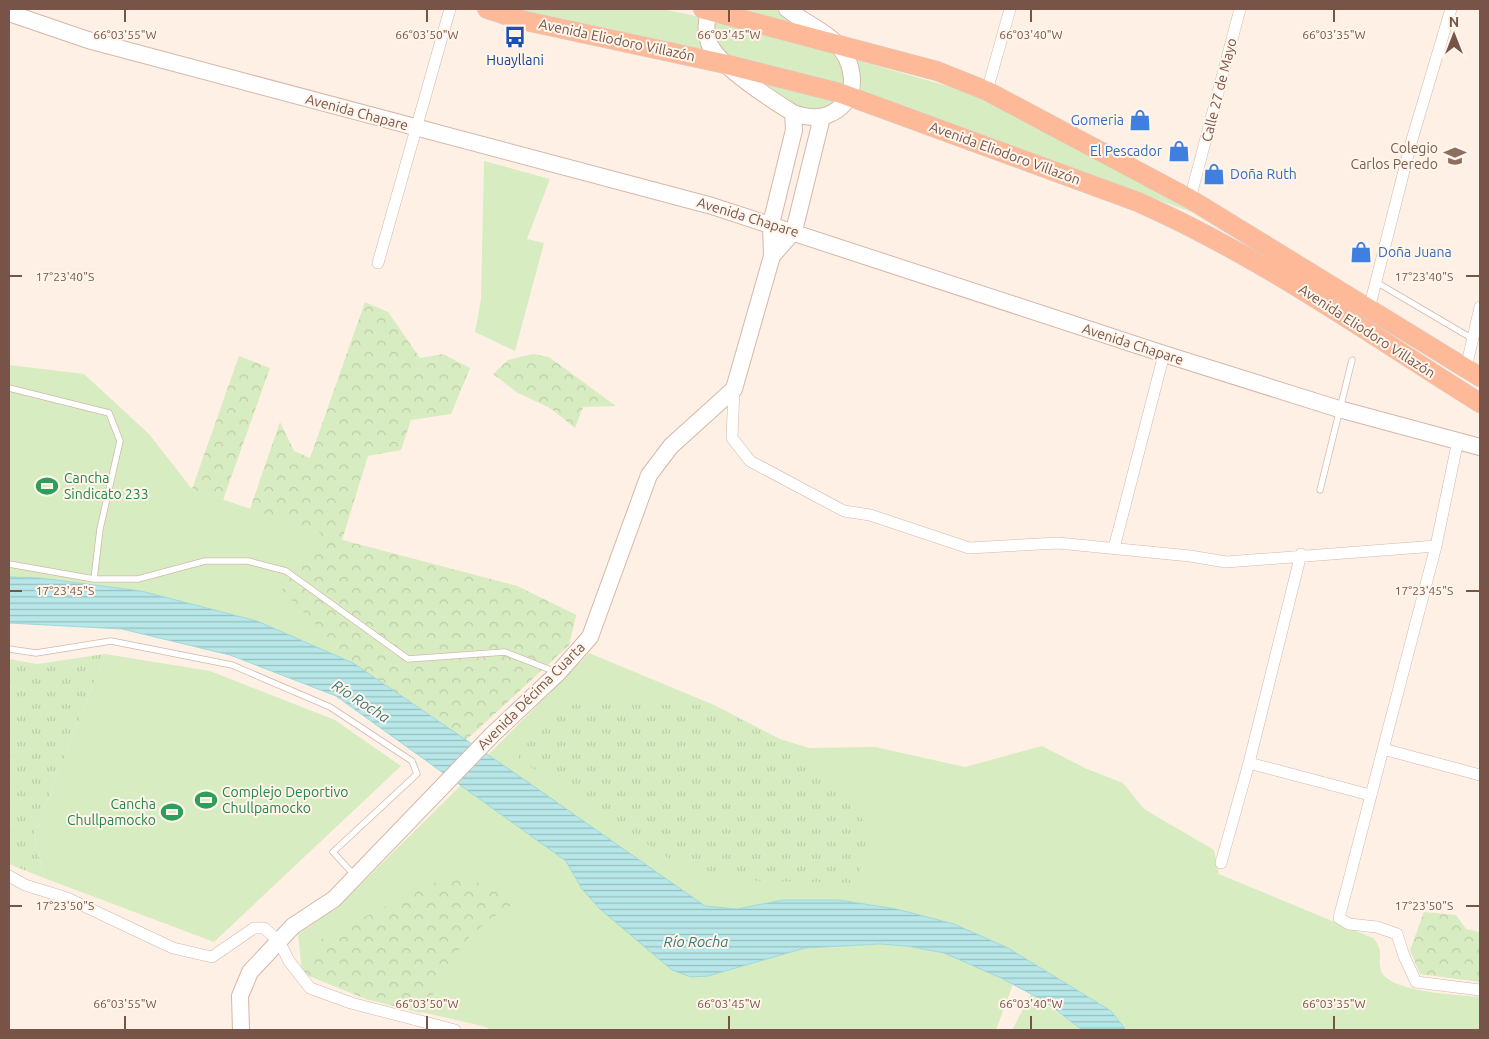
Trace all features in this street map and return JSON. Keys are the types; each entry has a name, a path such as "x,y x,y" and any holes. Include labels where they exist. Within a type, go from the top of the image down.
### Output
{"highway":[{"name":"Avenida Eliodoro Villazón","path":"487,9 520,20 725,64 849,95 1138,202 1184,222 1299,286 1480,403"},
{"name":"Avenida Eliodoro Villazón","path":"708,9 938,71 987,91 1190,199 1473,372"}],"main road":[{"path":"708,9 709,43 725,64 793,113 805,117 822,117 844,105 849,95 853,75 850,66 834,42 788,9"},
{"name":"Avenida Chapare","path":"9,13 88,40 712,206 794,231 1164,354 1339,409 1480,447"},
{"path":"734,389 772,256 770,224 794,130 793,113"},
{"path":"772,256 794,231 822,117"},
{"name":"Avenida Décima Cuarta","path":"241,1030 240,996 250,972 293,926 334,899 492,735 558,673 590,637 649,474 671,446 734,389"}],"street":[{"path":"378,263 450,9"},
{"path":"987,91 1010,9"},
{"name":"Calle 27 de Mayo","path":"1190,199 1240,9"},
{"path":"1368,309 1410,143 1451,9"},
{"path":"1473,372 1473,339 1480,307"},
{"path":"1114,548 1164,354"},
{"path":"734,389 732,438 750,461 844,511 870,515 969,548 1058,543 1190,556 1226,562 1301,554 1436,546"},
{"path":"1458,440 1436,546 1338,918 1349,924 1377,927 1397,934 1404,956 1416,982 1480,990"},
{"path":"1221,864 1249,763 1301,554"},
{"path":"1383,750 1480,775"},
{"path":"1249,763 1370,795"},
{"path":"9,876 25,885 67,898 173,948 212,957 254,928 264,928 279,941 289,961 310,988 351,1003 455,1030"}],"lane":[{"path":"1376,282 1473,339"},
{"path":"1320,490 1331,452 1339,409 1352,360"},
{"path":"9,388 110,413 120,441 100,529 94,579"},
{"path":"9,564 94,579 138,579 204,561 248,561 286,571 408,659 505,652 558,673"},
{"path":"9,649 36,653 110,641 232,665 330,707 412,761 417,774 333,852 356,876"}],"green space":[{"path":"516,9 662,9 701,17 708,53"},
{"path":"736,9 776,9 796,25"},
{"path":"714,19 834,53 845,69 845,87 732,58 717,42"},
{"path":"850,58 961,90 1015,112 1195,213 856,91"},
{"path":"759,79 837,101 826,107 806,108 796,105"},
{"path":"484,161 550,179 527,239 544,243 515,351 475,332 481,299"},
{"path":"365,302 388,312 420,358 443,354 470,368 451,414 411,420 401,450 368,456 342,540 517,586 576,615 569,645 466,740 353,663 282,590 321,533 250,509 280,422 294,451 310,458"},
{"path":"533,354 549,357 616,406 583,407 575,428 550,408 518,393 493,374 508,360"},
{"path":"239,356 270,368 223,500 192,489"},
{"path":"9,365 84,374 149,434 192,489 342,540 517,586 576,615 569,645 466,740 353,663 257,621 141,591 40,578 9,577"},
{"path":"589,653 714,705 780,739 809,748 875,747 965,767 1042,746 1087,769 1123,783 1144,809 1214,850 1219,874 1373,938 1380,950 1381,971 1387,978 1397,984 1426,991 1480,997 1480,1030 1126,1030 1111,1011 1008,948 954,924 896,909 839,900 783,900 737,909 705,906 488,755"},
{"name":"Complejo Deportivo Chullpamocko","path":"105,654 210,671 335,720 401,766 214,942 44,878 34,834"},
{"path":"105,654 34,834 44,878 9,864 9,659 37,664"},
{"path":"574,704 714,705 797,750 872,829 856,883 758,881 685,867 674,862 519,759 519,752 561,709"},
{"path":"461,785 566,861 582,889 672,970 759,961 805,948 879,944 907,946 944,953 1013,984 996,1030 491,1030 486,1027 366,999 302,973 298,934 339,906"},
{"path":"469,879 522,899 488,921 465,942 421,1013 366,999 302,973 323,937 436,882"},
{"path":"1424,912 1456,915 1466,929 1480,932 1480,982 1420,974 1410,950"},
{"path":"1031,994 1082,1030 1012,1030"}],"water":[{"name":"Río Rocha","path":"9,577 40,578 141,591 257,621 353,663 705,906 737,909 783,900 839,900 896,909 954,924 1008,948 1111,1011 1126,1030 1082,1030 1044,1001 1003,979 944,953 907,946 879,944 805,948 708,976 691,977 672,970 600,909 582,889 566,861 336,696 230,655 122,629 9,623"}],"place":[{"name":"Huayllani","path":"515,37"},
{"name":"Gomeria","path":"1140,120"},
{"name":"El Pescador","path":"1179,151"},
{"name":"Colegio Carlos Peredo","path":"1455,156"},
{"name":"Doña Ruth","path":"1214,174"},
{"name":"Doña Juana","path":"1361,252"},
{"name":"Cancha Sindicato 233","path":"47,486"},
{"name":"Complejo Deportivo Chullpamocko","path":"206,800"},
{"name":"Cancha Chullpamocko","path":"172,812"}]}
